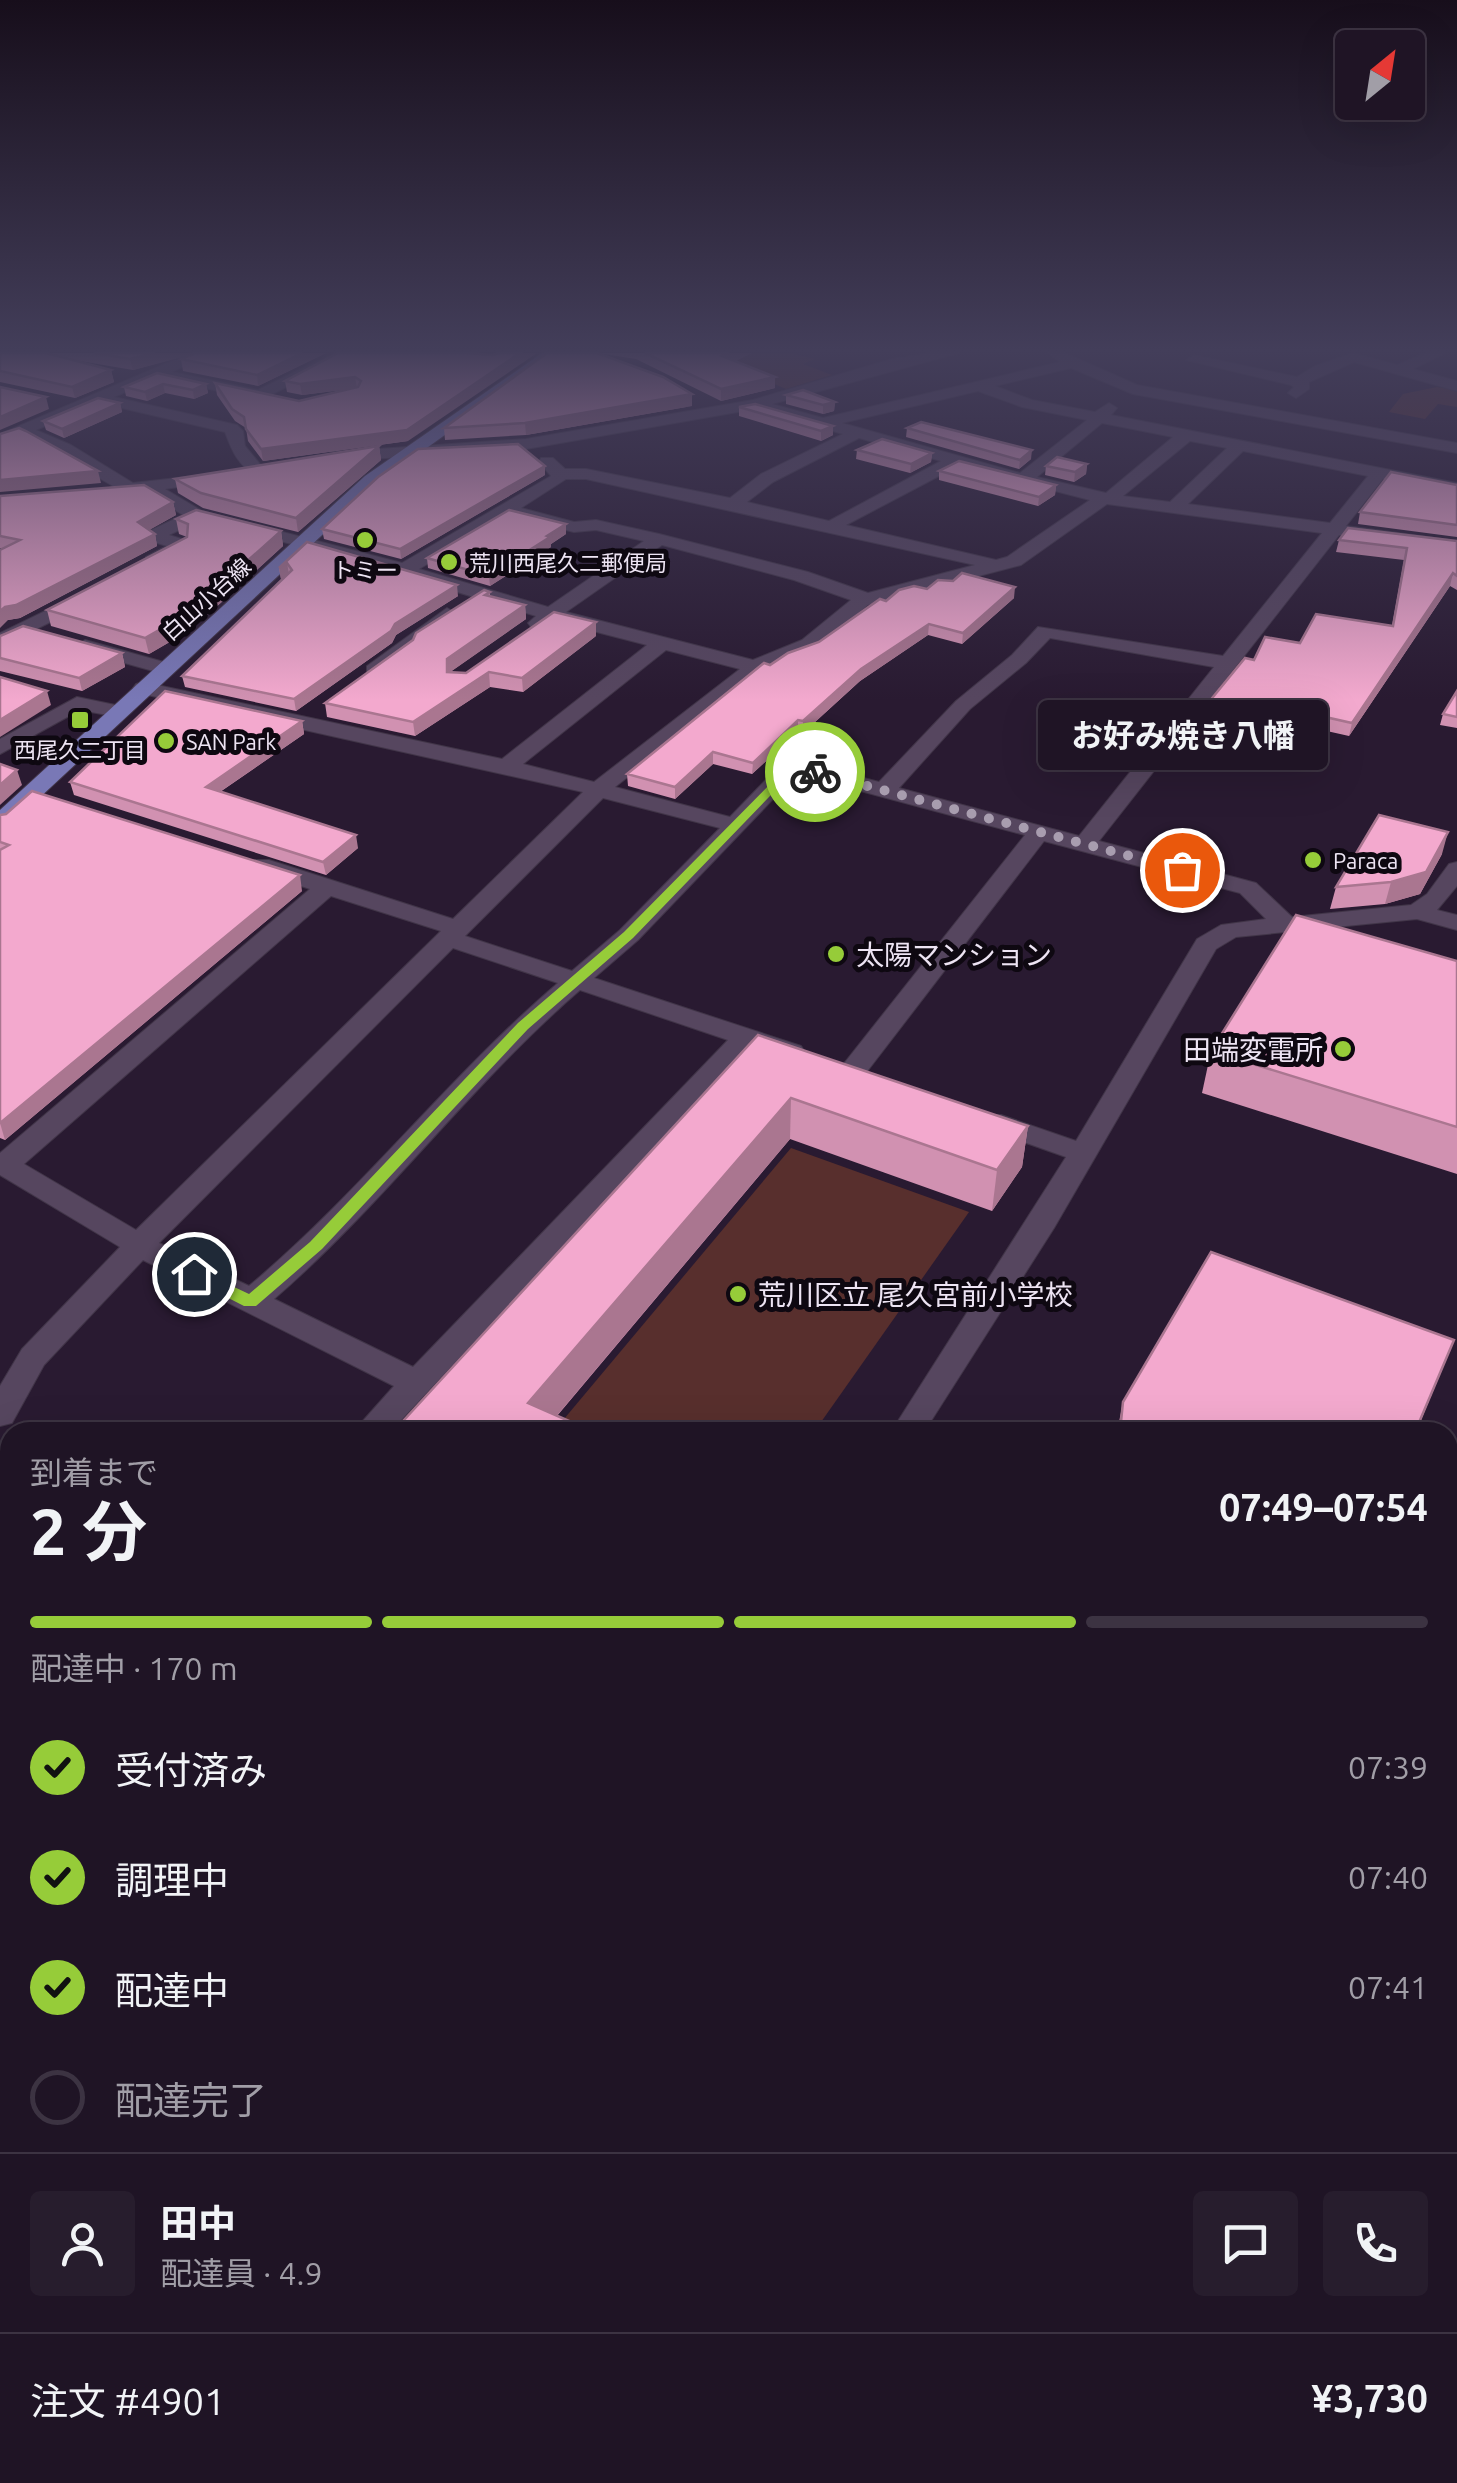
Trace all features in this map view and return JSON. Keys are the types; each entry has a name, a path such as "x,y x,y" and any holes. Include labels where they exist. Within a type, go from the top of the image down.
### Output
{"main road":[{"name":"白山小台線","path":"0,822 164,668 386,469"}],"street":[{"path":"97,469 196,516 304,541 550,614 755,667"},
{"path":"95,492 141,489 260,469"},
{"path":"554,469 560,474 586,474 733,504 997,565"},
{"path":"733,504 785,469"},
{"path":"832,527 848,514 937,469"},
{"path":"987,469 1106,498 1173,509 1457,546"},
{"path":"1024,479 1038,469"},
{"path":"0,1414 11,1367 33,1357 139,1244 598,790 755,667 809,644 866,600 1014,560 1143,469"},
{"path":"1173,509 1214,469"},
{"path":"1353,469 1457,488"},
{"path":"405,570 557,480 560,474"},
{"path":"1084,844 1379,474"},
{"path":"507,510 574,527 596,525 659,539 802,576 866,600"},
{"path":"132,572 182,545 154,536 196,516"},
{"path":"519,636 659,539"},
{"path":"0,640 99,590"},
{"path":"349,688 405,648 405,642 430,624 483,593"},
{"path":"0,624 164,668"},
{"path":"886,789 963,705 1020,659 1045,631 1228,663"},
{"path":"506,766 662,643"},
{"path":"143,688 310,716 736,825"},
{"path":"46,694 118,711"},
{"path":"0,748 77,703"},
{"path":"250,1302 316,1246 523,1026 629,935 792,766 1248,888 1284,923"},
{"path":"31,793 56,801"},
{"path":"246,861 328,886 576,981 843,1070 1040,831"},
{"path":"1418,912 1436,899 1457,869"},
{"path":"328,886 2,1164 139,1244 417,1384"},
{"path":"912,1422 1038,1228 1206,944 1230,930 1284,923 1360,920 1418,912 1457,923"},
{"path":"380,1422 746,1036"},
{"path":"964,1111 1082,1153"}],"shaded area":[{"path":"791,1148 969,1212 821,1422 564,1419"}],"building":[{"path":"0,469 98,471 0,480"},
{"path":"238,469 353,469 296,518 201,493 175,479"},
{"path":"390,469 540,469 400,549 322,529"},
{"path":"991,469 1056,485 1039,497 939,471"},
{"path":"1391,472 1457,485 1457,525 1360,512"},
{"path":"144,485 173,502 138,522 155,534 0,611 0,550 20,540 0,536 0,496"},
{"path":"196,510 281,531 189,613 145,638 47,610 187,537 188,524 176,519"},
{"path":"509,510 566,524 489,576 427,558"},
{"path":"1348,528 1457,541 1457,576 1453,573 1352,723 1294,710 1281,727 1204,708 1245,658 1254,660 1265,637 1300,643 1316,614 1393,626 1407,548 1339,540"},
{"path":"307,542 457,585 395,624 391,631 294,699 182,676 292,570 287,563 279,568"},
{"path":"962,573 1015,587 963,633 929,624 861,669 753,763 713,752 675,787 627,774 764,663 770,665 788,653 819,642 899,590 914,586 927,589 938,580 953,581"},
{"path":"484,590 490,592 485,595 525,605 447,659 447,672 466,673 554,612 596,622 522,678 489,672 413,722 325,703 413,640 416,633"},
{"path":"23,626 122,653 79,678 0,658 0,636"},
{"path":"0,677 47,691 0,720"},
{"path":"165,691 302,721 206,787 356,835 323,862 70,782"},
{"path":"1457,691 1457,717 1443,714"},
{"path":"0,764 17,770 0,785"},
{"path":"32,791 300,875 0,1123 0,850 9,845 0,842 0,815"},
{"path":"1379,815 1448,832 1426,872 1391,882 1336,887"},
{"name":"田端変電所","path":"1296,915 1457,961 1457,1127 1211,1051"},
{"path":"758,1035 1028,1126 997,1170 791,1098 528,1403 571,1422 402,1422"},
{"path":"1211,1252 1454,1340 1419,1422 1121,1422 1123,1402"}],"way so far":[{"path":"815,772 1182,870"}],"place":[{"name":"トミー","path":"365,540"},
{"name":"荒川西尾久二郵便局","path":"449,562"},
{"name":"西尾久二丁目","path":"80,720"},
{"name":"SAN Park","path":"166,741"},
{"name":"Paraca","path":"1313,860"},
{"name":"お好み焼き八幡","path":"1182,870"},
{"name":"太陽マンション","path":"836,954"},
{"name":"田端変電所","path":"1343,1049"},
{"name":"荒川区立 尾久宮前小学校","path":"738,1294"}],"route":[{"path":"194,1274 250,1302 316,1246 523,1026 629,935 792,766 815,772"}]}
